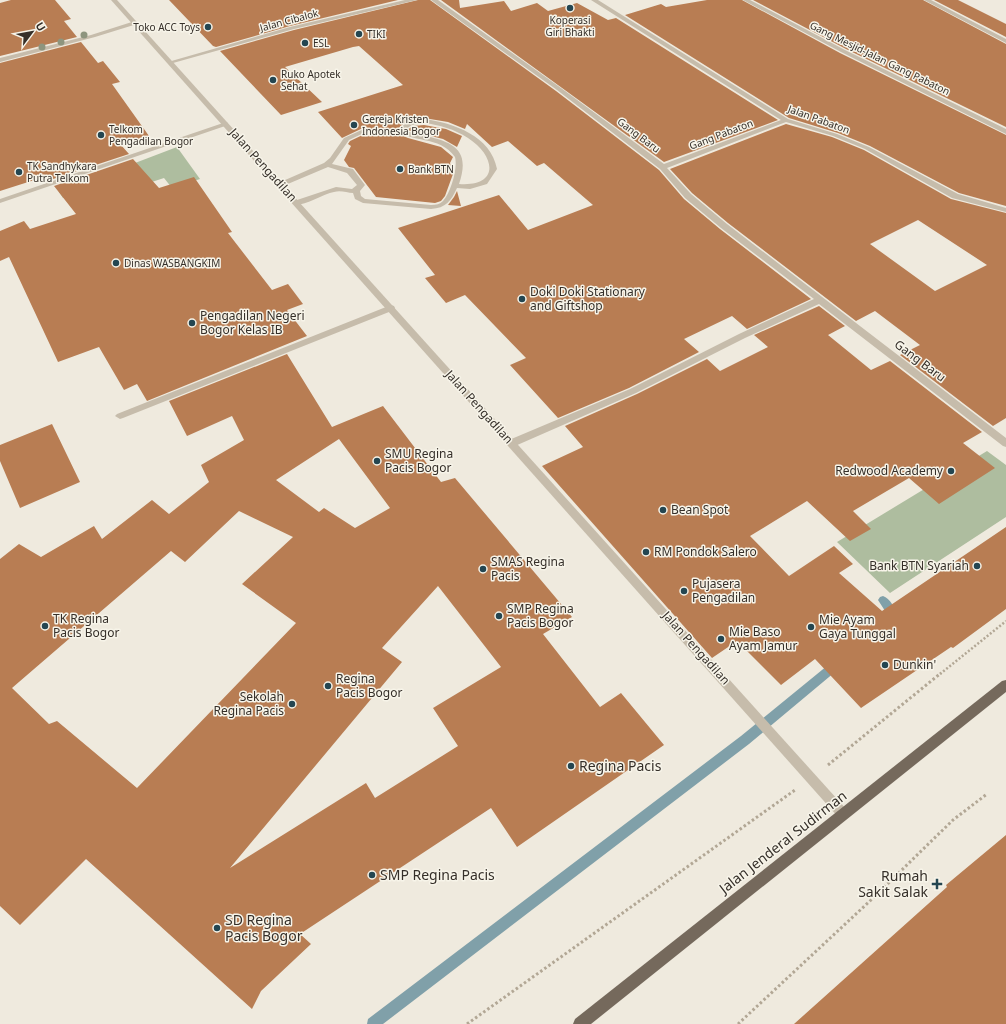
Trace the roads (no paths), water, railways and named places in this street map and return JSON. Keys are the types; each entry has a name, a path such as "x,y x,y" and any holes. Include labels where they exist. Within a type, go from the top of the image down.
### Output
{"main road":[{"name":"Jalan Jenderal Sudirman","path":"580,1024 1006,685"}],"street":[{"name":"Jalan Pengadilan","path":"114,0 843,814"},
{"name":"Jalan Cibalok","path":"171,62 337,16 414,0"},
{"name":"Gang Baru","path":"434,0 559,89 663,167 688,196 712,216 1006,443"},
{"name":"Jalan Pabaton","path":"594,0 786,120 835,135 867,148 927,182 956,196 1006,210"},
{"name":"Gang Mesjid-Jalan Gang Pabaton","path":"746,0 859,60 928,92 1006,132"},
{"path":"927,0 1006,40"},
{"path":"0,60 93,36 135,22"},
{"name":"Gang Pabaton","path":"663,167 786,120"},
{"path":"356,190 358,197 363,201 431,207 438,206 447,201 454,186 460,164 460,157 454,150 434,140 404,133 400,130 401,128 418,121 433,121 456,128 480,144 488,153 493,169 487,181 476,186 454,186"},
{"path":"0,201 226,124"},
{"path":"280,184 327,165 333,159 346,139 366,130"},
{"path":"297,203 338,188 347,192 356,190 361,185 350,171 327,165"},
{"path":"512,443 633,391 742,336 820,300"},
{"path":"120,416 391,308"}],"waterway":[{"path":"883,600 893,615 891,616"},
{"path":"373,1024 745,740 837,664"}],"place":[{"name":"Koperasi Giri Bhakti","path":"570,8"},
{"name":"Toko ACC Toys","path":"208,27"},
{"name":"TIKI","path":"359,34"},
{"name":"ESL","path":"305,43"},
{"name":"Ruko Apotek Sehat","path":"273,80"},
{"name":"Gereja Kristen Indonesia Bogor","path":"354,125"},
{"name":"Telkom Pengadilan Bogor","path":"101,135"},
{"name":"Bank BTN","path":"400,169"},
{"name":"TK Sandhykara Putra Telkom","path":"19,172"},
{"name":"Dinas WASBANGKIM","path":"116,263"},
{"name":"Doki Doki Stationary and Giftshop","path":"522,299"},
{"name":"Pengadilan Negeri Bogor Kelas IB","path":"192,323"},
{"name":"SMU Regina Pacis Bogor","path":"377,461"},
{"name":"Redwood Academy","path":"951,471"},
{"name":"Bean Spot","path":"663,510"},
{"name":"RM Pondok Salero","path":"646,552"},
{"name":"Bank BTN Syariah","path":"977,566"},
{"name":"SMAS Regina Pacis","path":"483,569"},
{"name":"Pujasera Pengadilan","path":"684,591"},
{"name":"SMP Regina Pacis Bogor","path":"499,616"},
{"name":"TK Regina Pacis Bogor","path":"45,626"},
{"name":"Mie Ayam Gaya Tunggal","path":"811,627"},
{"name":"Mie Baso Ayam Jamur","path":"721,639"},
{"name":"Dunkin'","path":"885,665"},
{"name":"Regina Pacis Bogor","path":"328,686"},
{"name":"Sekolah Regina Pacis","path":"292,704"},
{"name":"Regina Pacis","path":"571,766"},
{"name":"SMP Regina Pacis","path":"372,875"},
{"name":"Rumah Sakit Salak","path":"937,884"},
{"name":"SD Regina Pacis Bogor","path":"217,928"}]}
